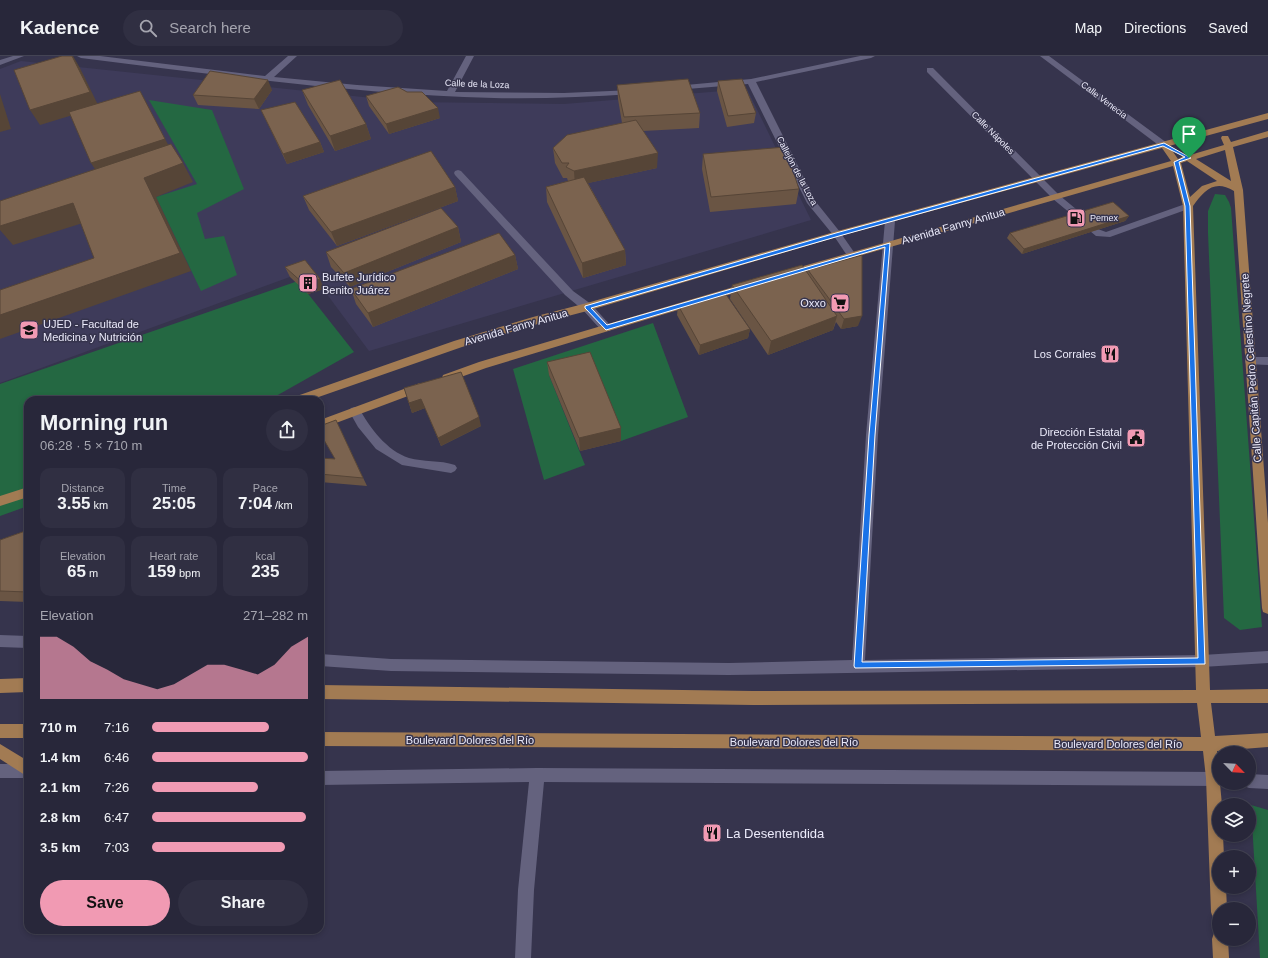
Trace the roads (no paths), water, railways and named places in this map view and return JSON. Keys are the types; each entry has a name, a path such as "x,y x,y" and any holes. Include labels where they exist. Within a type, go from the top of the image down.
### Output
{"main road":[{"name":"Avenida Fanny Anitua","path":"309,396 458,344 533,321 587,307 838,234 1040,180 1268,116"},
{"name":"Calle Capitán Pedro Celestino Negrete","path":"1221,130 1228,145 1234,187 1250,361 1268,608"},
{"name":"Avenida Fanny Anitua","path":"783,275 1176,162 1268,134"},
{"path":"1164,144 1234,187"},
{"path":"1164,144 1176,162 1188,206 1202,661 1204,697 1212,759"},
{"path":"1188,206 1200,190 1208,185 1219,183 1234,187"},
{"path":"324,423 484,365 760,282"},
{"path":"0,501 24,493"},
{"path":"0,686 24,685"},
{"path":"324,692 753,698 1268,696"},
{"path":"0,731 24,732"},
{"name":"Boulevard Dolores del Río","path":"324,739 1209,744 1268,740"},
{"path":"0,751 24,768"},
{"path":"1216,790 1219,902"},
{"path":"1220,946 1221,958"}],"street":[{"path":"0,64 20,56"},
{"name":"Calle de la Loza","path":"81,56 268,78 396,91 491,96 568,96 641,91"},
{"path":"268,78 293,56"},
{"path":"450,94 470,56"},
{"path":"663,89 751,81 871,56"},
{"name":"Calle Venecia","path":"1044,56 1164,144"},
{"name":"Calle Nápoles","path":"930,70 1056,196 1079,216"},
{"name":"Callejón de la Loza","path":"751,81 812,203 838,234 851,255"},
{"path":"458,173 569,293 587,307 606,328"},
{"path":"1095,231 1101,235 1107,236 1188,206"},
{"path":"858,666 872,435 890,221"},
{"path":"1250,361 1268,361"},
{"path":"355,411 362,424 380,446 406,462 451,468"},
{"path":"0,641 24,642"},
{"path":"324,660 391,665 705,668 1202,661 1268,657"},
{"path":"0,771 24,771"},
{"path":"523,958 526,890 537,775"},
{"path":"324,778 537,775 1212,778"},
{"path":"1256,781 1268,782"}],"place":[{"name":"Pemex","path":"1076,218"},
{"name":"Bufete Jurídico Benito Juárez","path":"308,283"},
{"name":"Oxxo","path":"840,303"},
{"name":"UJED - Facultad de Medicina y Nutrición","path":"29,330"},
{"name":"Los Corrales","path":"1110,354"},
{"name":"Dirección Estatal de Protección Civil","path":"1136,438"},
{"name":"La Desentendida","path":"712,833"}]}
